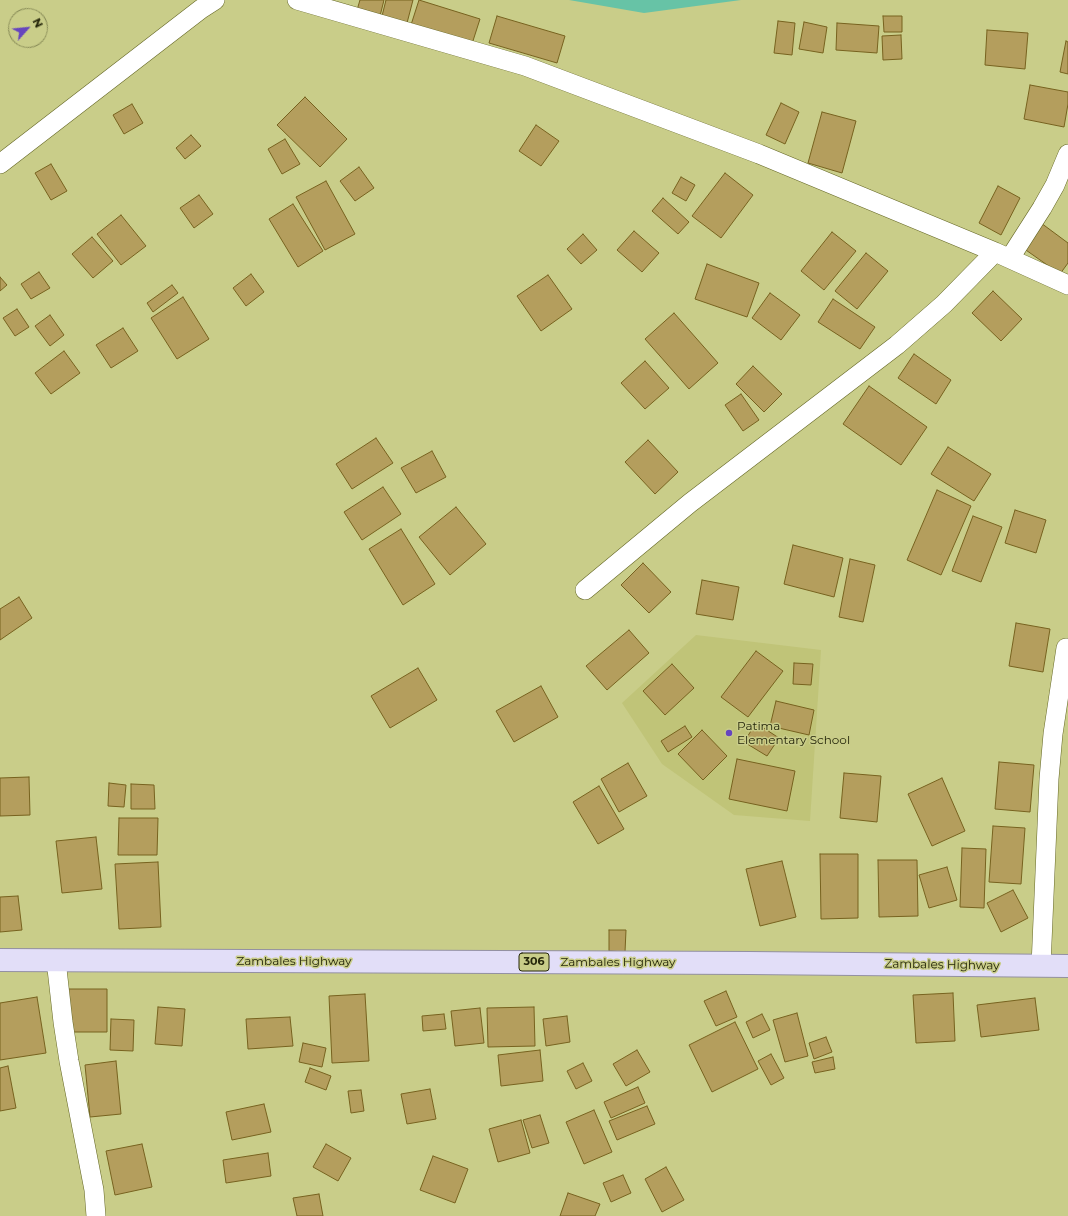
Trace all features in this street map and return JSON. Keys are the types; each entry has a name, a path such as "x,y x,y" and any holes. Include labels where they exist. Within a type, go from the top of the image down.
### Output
{"main road":[{"name":"Zambales Highway","path":"0,960 749,962 1068,966"}],"street":[{"path":"0,164 201,9 215,0"},
{"path":"297,0 525,66 758,154 1003,255 1068,285"},
{"path":"585,590 690,503 896,345 1003,255 1042,208 1052,191 1068,154"},
{"path":"1041,966 1049,779 1053,734 1066,648"},
{"path":"56,960 68,1053 94,1190 96,1216"}],"shaded area":[{"path":"569,0 741,0 644,13"},
{"name":"Patima Elementary School","path":"696,635 821,650 810,821 734,815 662,764 622,703"}],"building":[{"path":"360,0 384,0 380,16 357,10"},
{"path":"386,0 413,0 407,23 382,16"},
{"path":"419,0 480,19 471,47 410,28"},
{"path":"497,16 565,36 557,63 489,43"},
{"path":"883,16 902,16 902,32 884,32"},
{"path":"778,21 795,23 792,55 774,53"},
{"path":"804,22 827,27 823,53 799,49"},
{"path":"837,23 879,26 877,53 836,50"},
{"path":"987,30 1028,33 1025,69 985,65"},
{"path":"901,35 902,59 883,60 882,36"},
{"path":"1066,41 1068,42 1068,74 1060,72"},
{"path":"1030,85 1068,92 1068,104 1064,127 1024,119"},
{"path":"305,97 347,139 320,167 277,125"},
{"path":"781,103 799,112 785,144 766,135"},
{"path":"132,104 143,123 124,134 113,115"},
{"path":"822,112 856,121 842,173 808,163"},
{"path":"536,125 559,141 541,166 519,151"},
{"path":"191,135 201,146 185,159 176,148"},
{"path":"285,139 300,164 282,174 268,149"},
{"path":"51,164 67,191 51,200 35,173"},
{"path":"359,167 374,188 355,201 340,181"},
{"path":"725,173 753,195 721,238 692,216"},
{"path":"681,177 695,185 686,201 672,193"},
{"path":"326,181 355,234 325,250 296,197"},
{"path":"998,186 1020,198 1001,235 979,223"},
{"path":"199,195 213,214 194,228 180,208"},
{"path":"663,198 689,222 678,234 652,211"},
{"path":"293,204 323,251 298,267 269,219"},
{"path":"121,215 146,246 121,265 97,234"},
{"path":"1041,223 1068,243 1068,263 1060,274 1023,248"},
{"path":"634,231 659,253 642,272 617,250"},
{"path":"832,232 856,251 824,290 801,271"},
{"path":"583,234 597,250 581,264 567,249"},
{"path":"92,237 113,261 93,278 72,254"},
{"path":"866,253 888,271 857,309 835,291"},
{"path":"707,264 759,283 747,317 695,299"},
{"path":"39,272 50,288 31,299 21,284"},
{"path":"251,274 264,292 246,306 233,288"},
{"path":"548,275 572,309 541,331 517,296"},
{"path":"0,277 7,285 0,291"},
{"path":"172,285 178,293 153,312 147,303"},
{"path":"993,291 1022,319 1001,341 972,313"},
{"path":"770,293 800,315 781,340 752,318"},
{"path":"183,297 209,339 177,359 151,318"},
{"path":"833,299 875,327 860,349 818,322"},
{"path":"17,309 29,327 15,336 3,318"},
{"path":"674,313 718,363 689,389 645,339"},
{"path":"50,315 64,335 50,346 35,326"},
{"path":"123,328 138,351 111,368 96,345"},
{"path":"64,351 80,373 51,394 35,373"},
{"path":"914,354 951,380 936,404 898,378"},
{"path":"645,361 669,388 645,409 621,383"},
{"path":"753,366 782,394 764,412 736,384"},
{"path":"869,386 927,427 901,465 843,424"},
{"path":"741,394 759,420 743,431 725,405"},
{"path":"376,438 393,463 352,489 336,464"},
{"path":"648,440 678,472 655,494 625,462"},
{"path":"948,447 991,474 974,501 931,474"},
{"path":"432,451 446,477 416,493 401,468"},
{"path":"383,487 401,514 362,540 344,512"},
{"path":"937,490 971,506 941,575 907,560"},
{"path":"456,507 486,544 450,575 419,537"},
{"path":"1015,510 1046,520 1036,553 1005,543"},
{"path":"973,516 1002,527 981,582 952,571"},
{"path":"401,529 435,584 403,605 369,549"},
{"path":"793,545 843,558 834,597 784,584"},
{"path":"850,559 875,565 863,622 839,617"},
{"path":"643,563 671,592 649,613 621,585"},
{"path":"702,580 739,587 733,620 696,614"},
{"path":"19,597 32,618 0,640 0,609"},
{"path":"1016,623 1050,629 1043,672 1009,666"},
{"path":"629,630 649,653 607,690 586,666"},
{"path":"756,651 783,671 748,717 721,697"},
{"path":"794,663 813,664 811,685 793,684"},
{"path":"672,664 694,688 665,715 643,691"},
{"path":"418,668 437,700 390,728 371,696"},
{"path":"541,686 558,717 514,742 496,711"},
{"path":"776,701 814,710 809,735 770,726"},
{"path":"756,723 779,738 767,756 744,742"},
{"path":"685,726 692,737 668,752 661,741"},
{"path":"702,730 727,756 703,780 678,754"},
{"path":"737,759 795,771 787,811 729,799"},
{"path":"999,762 1034,765 1030,812 995,809"},
{"path":"628,763 647,796 619,812 601,779"},
{"path":"844,773 881,776 877,822 840,818"},
{"path":"29,777 30,815 0,816 0,778"},
{"path":"942,778 965,831 932,846 908,794"},
{"path":"109,783 126,785 124,807 108,806"},
{"path":"131,784 154,785 155,809 131,809"},
{"path":"599,786 624,829 598,844 573,802"},
{"path":"119,818 158,818 157,855 118,855"},
{"path":"993,826 1025,828 1021,884 989,882"},
{"path":"96,837 102,889 62,893 56,841"},
{"path":"962,848 986,849 984,908 960,907"},
{"path":"820,854 858,854 858,918 821,919"},
{"path":"878,860 917,860 918,916 879,917"},
{"path":"782,861 796,917 760,926 746,869"},
{"path":"158,862 161,927 119,929 115,864"},
{"path":"947,867 957,900 929,908 919,875"},
{"path":"1013,890 1028,918 1001,932 987,903"},
{"path":"18,896 22,930 0,932 0,897"},
{"path":"609,930 626,930 625,952 609,951"},
{"path":"68,989 107,989 107,1032 68,1032"},
{"path":"726,991 737,1017 716,1026 704,1001"},
{"path":"953,993 955,1041 916,1043 913,995"},
{"path":"365,994 369,1061 332,1063 329,996"},
{"path":"37,997 46,1053 0,1060 0,1003"},
{"path":"1035,998 1039,1030 981,1037 977,1005"},
{"path":"158,1007 185,1009 182,1046 155,1044"},
{"path":"534,1007 535,1046 488,1047 487,1008"},
{"path":"480,1008 484,1043 455,1046 451,1011"},
{"path":"797,1013 808,1056 785,1062 773,1020"},
{"path":"444,1014 446,1029 423,1031 422,1016"},
{"path":"762,1014 770,1030 753,1038 746,1022"},
{"path":"567,1016 570,1042 546,1046 543,1019"},
{"path":"290,1017 293,1046 248,1049 246,1019"},
{"path":"111,1019 134,1020 133,1051 110,1050"},
{"path":"735,1022 758,1069 712,1092 689,1045"},
{"path":"826,1037 832,1052 814,1059 809,1043"},
{"path":"303,1043 326,1048 322,1067 299,1062"},
{"path":"540,1050 543,1081 501,1086 498,1055"},
{"path":"637,1050 650,1072 626,1086 613,1064"},
{"path":"771,1054 784,1078 771,1085 758,1061"},
{"path":"833,1057 835,1069 815,1073 812,1062"},
{"path":"116,1061 121,1114 90,1117 85,1065"},
{"path":"583,1063 592,1081 576,1089 567,1071"},
{"path":"8,1066 16,1108 0,1111 0,1068"},
{"path":"310,1068 331,1076 326,1090 305,1082"},
{"path":"638,1087 645,1103 611,1118 604,1102"},
{"path":"430,1089 436,1119 407,1124 401,1094"},
{"path":"361,1090 364,1111 351,1113 348,1091"},
{"path":"264,1104 271,1132 232,1140 226,1112"},
{"path":"647,1106 655,1124 617,1140 609,1121"},
{"path":"594,1110 612,1152 584,1164 566,1122"},
{"path":"540,1115 549,1143 532,1148 523,1120"},
{"path":"521,1120 530,1153 498,1162 489,1129"},
{"path":"142,1144 152,1187 115,1195 106,1151"},
{"path":"326,1144 351,1158 338,1181 313,1167"},
{"path":"268,1153 271,1176 226,1183 223,1160"},
{"path":"433,1156 468,1169 455,1203 420,1190"},
{"path":"666,1167 684,1200 662,1212 645,1179"},
{"path":"623,1175 631,1193 611,1202 603,1183"},
{"path":"568,1193 600,1204 595,1216 560,1216"},
{"path":"319,1194 323,1216 297,1216 293,1198"}],"place":[{"name":"Patima Elementary School","path":"729,733"}]}
